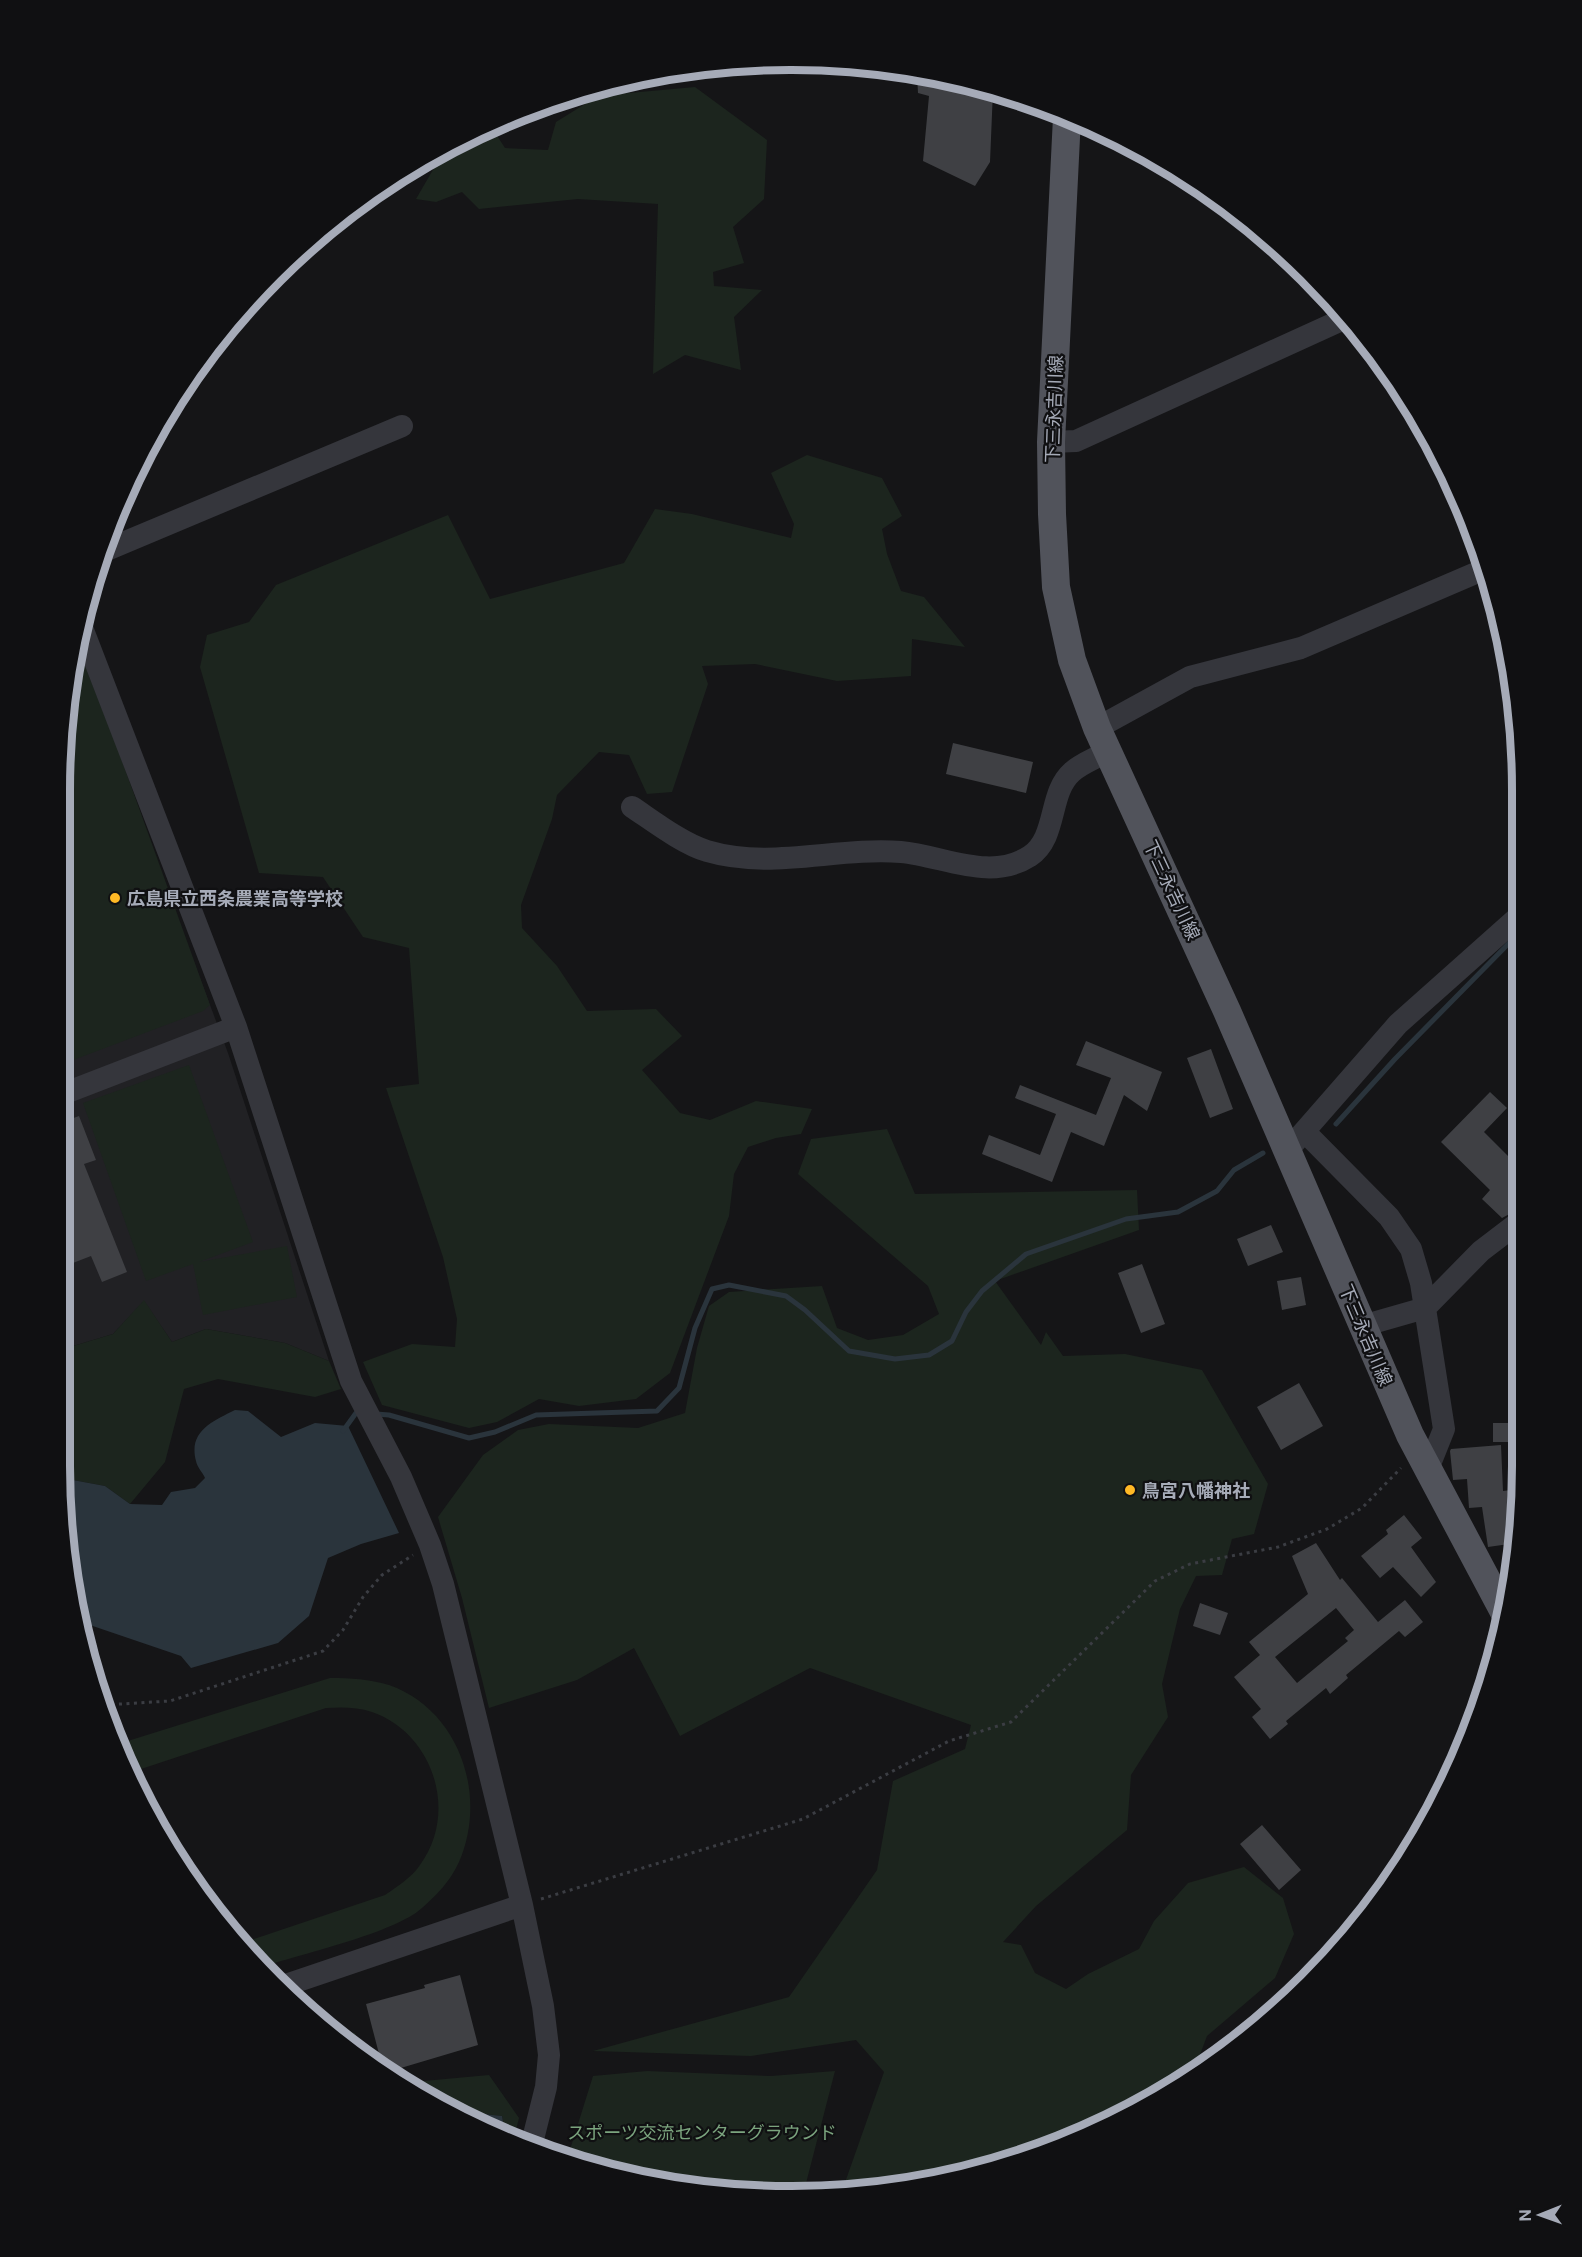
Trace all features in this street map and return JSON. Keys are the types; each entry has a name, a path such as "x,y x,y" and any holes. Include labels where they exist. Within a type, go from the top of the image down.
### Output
{"main road":[{"name":"下三永吉川線","path":"1067,125 1051,442 1056,587 1072,660 1103,740 1227,1011 1296,1141 1362,1326 1423,1460 1499,1602"}],"street":[{"path":"1051,442 1076,441 1338,322"},
{"path":"113,547 402,426"},
{"path":"632,807 704,851 743,859 795,859 835,852 903,852 991,869 1013,865 1032,855 1045,840 1062,788 1071,772 1103,740 1190,677 1301,648 1477,572"},
{"path":"87,639 236,1027 351,1381 401,1477 430,1545 443,1584 522,1905 543,2006 549,2055 546,2088 533,2139"},
{"path":"1423,1460 1443,1429 1425,1308 1411,1249 1395,1225 1296,1141 1398,1024 1512,922"},
{"path":"70,1091 236,1027"},
{"path":"1362,1326 1425,1308 1481,1251 1512,1227"},
{"path":"291,1983 522,1905"}],"path":[{"path":"522,1905 803,1819 949,1741 1011,1722 1155,1581 1190,1564 1278,1546 1327,1529 1362,1508 1423,1460"},
{"path":"111,1705 171,1701 322,1651 343,1630 363,1597 382,1575 430,1545"}],"shaded area":[{"name":"広島県立西条農業高等学校","path":"82,663 228,1053 329,1361 285,1343 206,1329 172,1342 144,1301 113,1334 70,1347 70,791 72,744"},
{"path":"235,1410 248,1411 281,1437 315,1423 348,1426 399,1533 361,1544 328,1558 309,1616 278,1643 191,1668 181,1656 88,1624 77,1560 71,1480 105,1486 130,1504 162,1505 171,1492 195,1488 205,1478 196,1461 194,1451 196,1442 204,1428"},
{"path":"474,2113 502,2116 504,2127"}],"green space":[{"path":"695,87 767,140 764,199 733,227 744,263 713,272 714,286 762,290 734,317 741,370 685,355 653,374 658,204 578,199 479,209 462,192 436,202 416,199 436,164 496,134 505,148 548,150 556,122 585,104 584,101 617,92 618,94"},
{"path":"807,455 882,478 902,516 882,529 887,554 901,591 924,597 965,647 912,639 911,676 837,681 755,664 702,666 708,684 672,792 647,794 629,755 599,752 557,795 552,819 521,905 522,928 557,966 587,1011 656,1009 682,1036 642,1070 680,1113 710,1120 756,1101 812,1109 801,1134 776,1138 748,1147 734,1174 729,1216 670,1373 636,1399 579,1406 539,1399 497,1422 469,1428 382,1405 363,1362 412,1344 455,1347 457,1319 443,1257 386,1088 419,1084 409,948 363,937 323,877 259,873 200,667 207,635 249,622 276,585 448,515 490,599 624,563 655,509 692,514 791,538 794,524 771,473"},
{"path":"83,660 117,747 210,1005 203,1011 70,1061 70,791 72,744"},
{"path":"189,1065 253,1242 199,1262 287,1246 297,1297 203,1315 193,1264 146,1281 83,1103"},
{"path":"887,1129 915,1194 1137,1190 1139,1230 995,1281 1041,1345 1046,1332 1063,1356 1125,1354 1202,1370 1268,1484 1254,1534 1232,1539 1222,1575 1196,1576 1180,1609 1162,1684 1168,1717 1131,1775 1127,1830 1036,1906 1003,1942 1021,1945 1035,1973 1066,1989 1088,1974 1139,1949 1154,1921 1188,1883 1244,1867 1283,1898 1294,1934 1275,1978 1207,2036 1198,2060 1151,2090 1067,2132 1023,2148 932,2173 844,2184 884,2072 856,2040 751,2056 593,2051 789,1997 877,1870 893,1781 965,1749 971,1725 810,1668 680,1736 634,1648 577,1680 489,1708 462,1598 438,1517 483,1455 518,1430 549,1424 638,1428 685,1413 697,1348 709,1306 729,1292 822,1286 837,1328 868,1340 903,1335 939,1314 928,1286 798,1174 811,1139"},
{"path":"144,1300 172,1342 206,1329 285,1343 329,1361 341,1389 315,1397 218,1379 184,1389 165,1462 130,1504 105,1486 71,1480 70,1347 113,1334"},
{"path":"330,1678 360,1679 389,1685 414,1697 434,1714 450,1735 461,1758 468,1784 470,1810 467,1836 459,1862 448,1881 428,1903 409,1917 348,1942 271,1964 249,1941 385,1895 408,1878 420,1865 432,1844 438,1822 438,1799 434,1776 424,1756 411,1737 393,1722 372,1712 344,1708 326,1708 138,1770 125,1742"},
{"path":"344,2031 355,2033 358,2042"},
{"name":"スポーツ交流センターグラウンド","path":"647,2071 771,2076 835,2071 805,2186 791,2186 744,2185 650,2173 570,2151 593,2076"},
{"path":"489,2075 519,2118 515,2132 504,2127 502,2116 474,2113 418,2082"}],"building":[{"path":"917,82 993,100 990,162 975,186 923,161 929,96 918,93"},
{"path":"953,743 1033,762 1026,793 946,774"},
{"path":"1086,1041 1162,1072 1147,1111 1124,1095 1104,1146 1071,1132 1052,1182 982,1154 989,1135 1040,1155 1056,1114 1015,1098 1020,1085 1096,1115 1111,1078 1076,1065"},
{"path":"1211,1049 1233,1109 1210,1118 1187,1058"},
{"path":"1490,1092 1507,1108 1484,1132 1512,1160 1512,1213 1502,1218 1482,1199 1490,1190 1441,1142"},
{"path":"79,1116 96,1160 84,1164 127,1272 102,1282 91,1256 70,1264 70,1119"},
{"path":"1271,1225 1283,1252 1248,1266 1237,1239"},
{"path":"1142,1264 1165,1324 1141,1333 1118,1273"},
{"path":"1301,1277 1306,1305 1282,1310 1277,1281"},
{"path":"1299,1383 1323,1426 1281,1450 1257,1407"},
{"path":"1493,1423 1512,1423 1512,1442 1493,1442"},
{"path":"1501,1445 1503,1491 1511,1490 1507,1544 1488,1547 1482,1507 1469,1508 1467,1479 1453,1480 1451,1449"},
{"path":"1404,1515 1422,1538 1411,1547 1436,1582 1421,1597 1393,1567 1380,1578 1361,1556 1388,1534 1386,1530"},
{"path":"1316,1543 1340,1580 1342,1578 1378,1622 1405,1600 1423,1622 1405,1637 1399,1631 1346,1675 1348,1678 1330,1694 1326,1688 1286,1721 1288,1724 1270,1739 1252,1717 1261,1709 1234,1677 1260,1655 1249,1642 1308,1594 1292,1556","holes":["1336,1608 1354,1630 1345,1638 1348,1641 1297,1683 1275,1657"]},
{"path":"1200,1603 1228,1613 1220,1635 1193,1626"},
{"path":"1262,1825 1301,1870 1279,1890 1240,1844"},
{"path":"460,1975 478,2045 397,2069 380,2057 366,2004 425,1988 424,1985"}],"waterway":[{"path":"1336,1124 1395,1059 1512,940"},
{"path":"376,1414 389,1415 469,1438 495,1432 536,1415 657,1411 679,1388 695,1328 712,1289 729,1285 786,1296 805,1310 849,1351 895,1359 929,1355 952,1341 966,1312 982,1291 1026,1254 1126,1219 1178,1212 1217,1191 1234,1170 1263,1153"},
{"path":"343,1431 356,1413 360,1413"}],"place":[{"name":"広島県立西条農業高等学校","path":"115,898"},
{"name":"鳥宮八幡神社","path":"1130,1490"}]}
